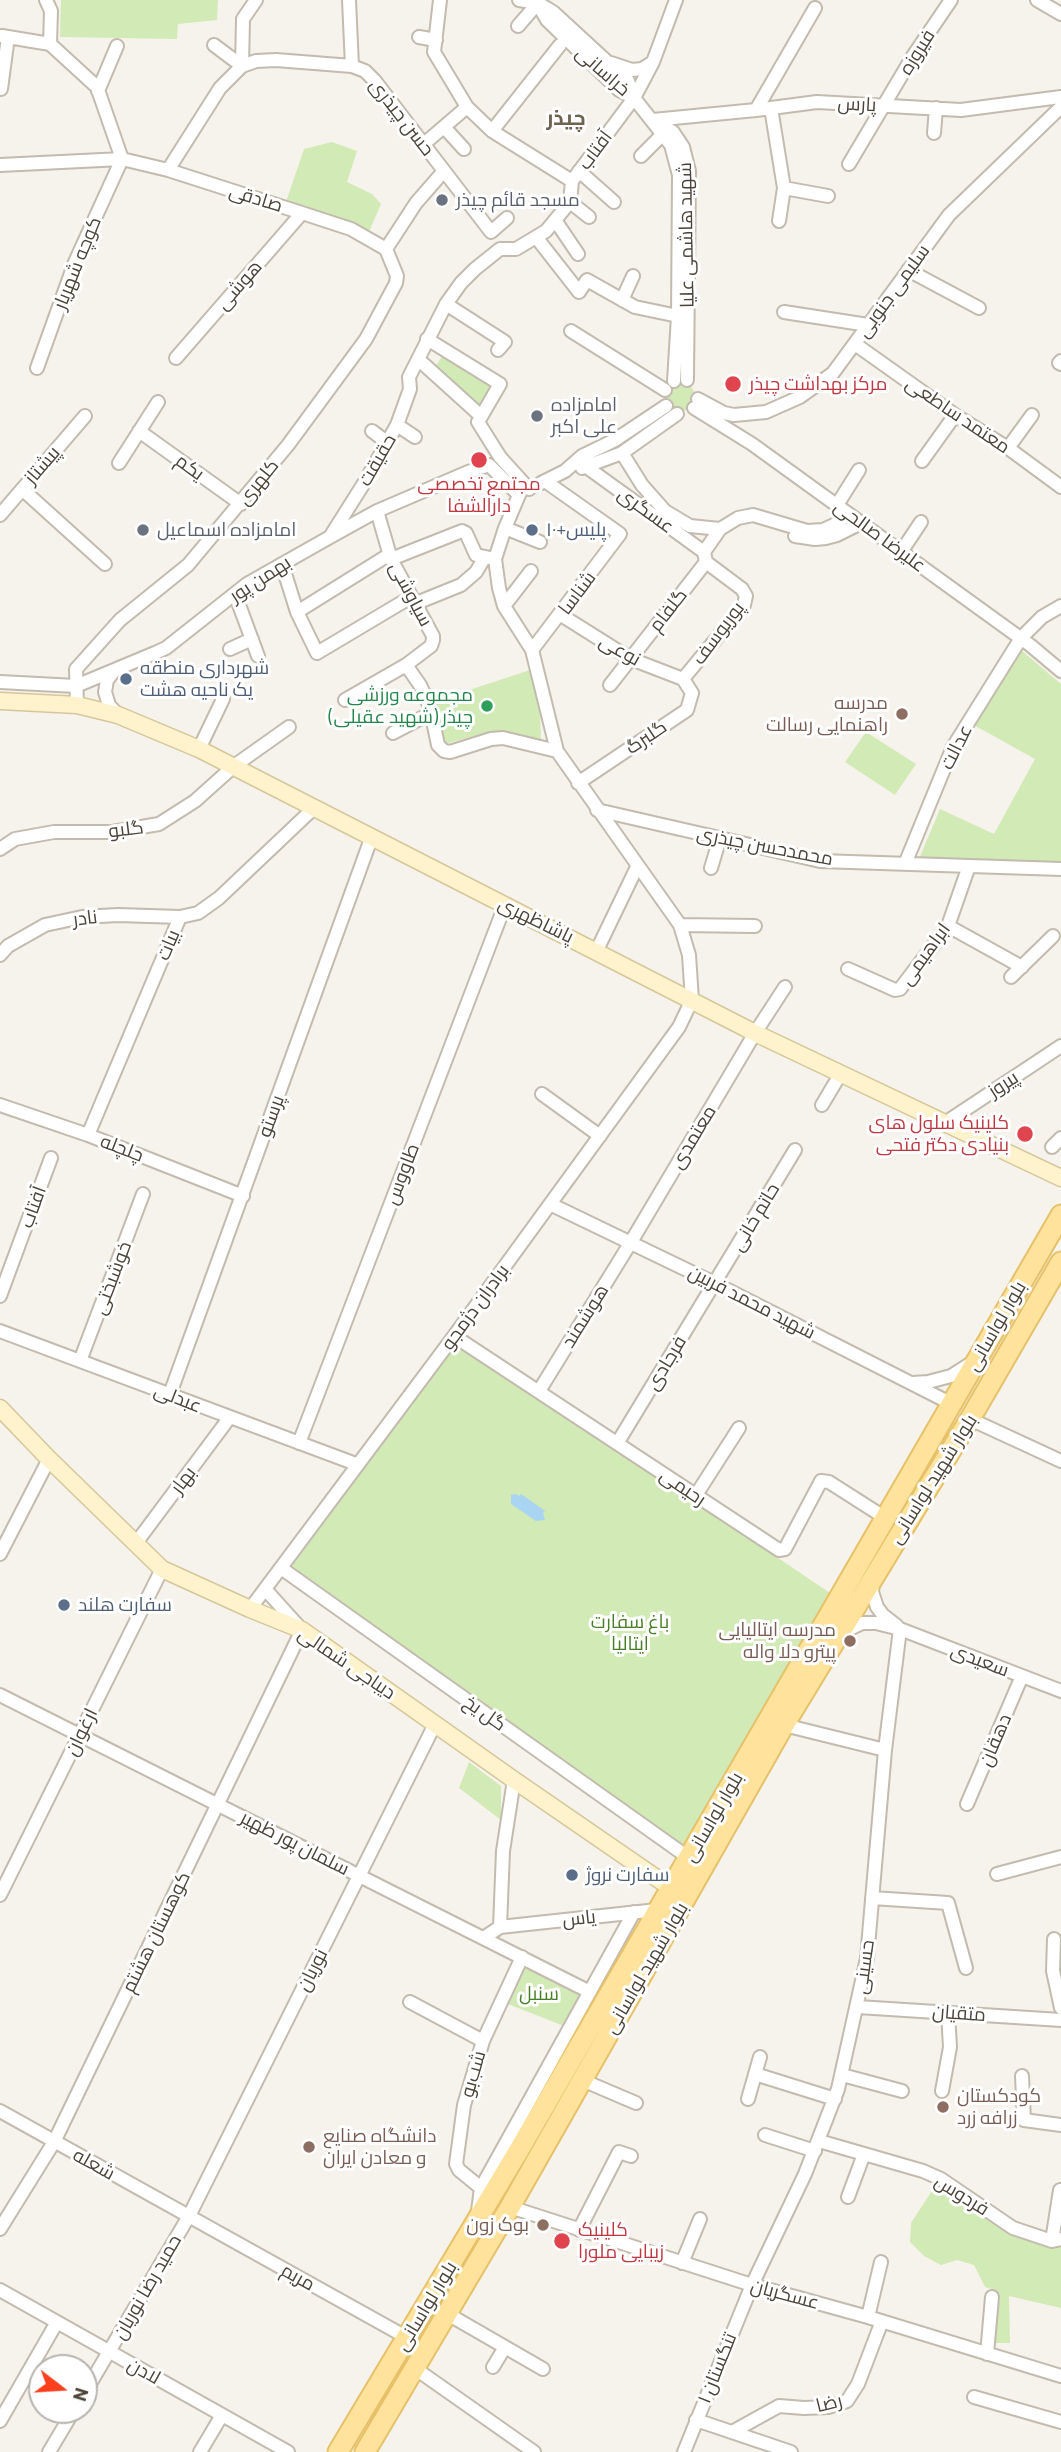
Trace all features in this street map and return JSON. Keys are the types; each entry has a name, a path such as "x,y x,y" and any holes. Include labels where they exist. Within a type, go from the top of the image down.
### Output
{"main road":[{"name":"پاشاظهری","path":"0,701 77,705 118,715 199,749 755,1032 1061,1178"},
{"name":"بلوار لواسانی","path":"338,2452 689,1858 887,1519 976,1360 1056,1232 1061,1215"},
{"name":"بلوار لواسانی","path":"1037,1304 1061,1262"},
{"name":"بلوار شهید لواسانی","path":"365,2452 510,2207 784,1725 1037,1304"},
{"name":"دیباجی شمالی","path":"0,1408 48,1459 162,1569 302,1630 671,1888"},
{"path":"366,2406 367,2416 371,2420 385,2416"}],"street":[{"path":"46,0 51,11 50,44"},
{"path":"168,170 220,88 242,66 243,19 256,0"},
{"path":"349,0 352,65"},
{"path":"440,0 435,52 467,107 492,131 575,176 614,202"},
{"path":"519,0 538,2"},
{"name":"آفتاب","path":"570,202 575,176 634,98 653,62 676,0"},
{"name":"فیروزه","path":"849,164 913,56 951,0"},
{"path":"1037,0 1061,14"},
{"path":"518,26 538,2"},
{"name":"خراسانی","path":"538,2 553,12 628,81 634,98"},
{"name":"خراسانی","path":"538,2 547,20 619,90 634,98"},
{"path":"756,110 815,8"},
{"path":"0,165 122,159 97,87 50,44 4,37 1,89"},
{"path":"419,37 436,40"},
{"path":"492,131 560,45"},
{"path":"98,91 117,46"},
{"path":"214,46 242,66"},
{"name":"حسن چیذری","path":"242,66 256,61 276,60 352,65 365,71 425,143 443,172 491,232 507,218"},
{"path":"605,61 632,70 642,69 653,62"},
{"name":"پارس","path":"653,120 817,102 961,110 1061,97"},
{"path":"634,98 653,120"},
{"path":"425,143 467,107"},
{"name":"سلیمی جنوبی","path":"696,404 734,415 766,412 800,397 833,373 948,215 1061,107"},
{"path":"771,108 784,188 779,221"},
{"path":"934,133 936,108"},
{"path":"683,147 683,135 693,116"},
{"name":"شهید هاشمی علیا","path":"653,120 671,145 679,175 676,384"},
{"name":"شهید هاشمی علیا","path":"653,120 673,132 683,147 689,171 676,384"},
{"path":"444,127 464,149"},
{"path":"641,156 663,134"},
{"name":"صادقی","path":"122,159 168,170 351,229 386,249"},
{"name":"کوچه شهریار","path":"37,368 75,262 122,159"},
{"path":"386,249 416,203 443,172"},
{"path":"784,188 828,196"},
{"path":"589,217 570,202 546,231 536,237 579,292 586,280 635,307 678,316"},
{"name":"هوشی","path":"176,358 302,213"},
{"path":"555,220 578,254"},
{"name":"حقیقت","path":"330,537 397,425 410,388 409,377 446,304 468,276 500,250 516,249 536,237"},
{"name":"کلهری","path":"76,686 76,668 120,620 188,565 288,444 370,334 387,303 397,276 386,249"},
{"path":"908,270 979,308"},
{"path":"622,300 633,276"},
{"path":"446,304 505,342 498,350"},
{"path":"784,312 868,325"},
{"path":"565,471 588,468 622,453 677,414 686,413 696,404 696,388 676,384 571,331"},
{"path":"427,339 500,384 478,422 524,492"},
{"name":"معتمد ساطعی","path":"855,344 1061,487"},
{"path":"418,359 481,416"},
{"path":"282,564 297,612 317,653 412,601 461,585 490,558 524,492 565,471 582,456 615,440 666,405 676,384"},
{"path":"119,463 158,402"},
{"name":"علیرضا صالحی","path":"696,404 1021,638 1061,671"},
{"path":"666,405 677,414"},
{"path":"752,444 742,433 742,428 766,412"},
{"path":"922,461 955,415"},
{"path":"1008,448 1032,415"},
{"name":"پیشتاز","path":"0,515 85,416"},
{"path":"397,425 415,438"},
{"name":"یکم","path":"139,431 240,504"},
{"path":"372,431 388,443"},
{"name":"عسگری","path":"622,453 642,485 665,511 690,526 720,529"},
{"path":"500,457 495,456 489,466 524,492"},
{"name":"بهمن پور","path":"76,686 166,648 235,594 282,564 377,511 468,472 489,466"},
{"name":"عسگری","path":"588,468 705,557"},
{"path":"837,505 859,470"},
{"name":"شناسا","path":"532,650 620,534 545,481"},
{"path":"22,489 105,564"},
{"name":"سیاوشی","path":"377,511 391,556 412,601 433,636 431,646 406,665"},
{"path":"705,557 720,529 738,518 753,515 807,531 823,530 848,514"},
{"path":"738,518 803,538 815,539 837,535 861,523"},
{"path":"901,552 921,522"},
{"path":"505,528 540,542"},
{"path":"297,612 391,556 462,531 467,533 476,555 490,558"},
{"name":"گلفام","path":"610,685 705,557"},
{"name":"پوریوسف","path":"683,679 744,605 746,596 705,557"},
{"path":"490,558 504,606 532,650 556,751 680,925 689,955 692,1000"},
{"path":"504,606 531,570"},
{"path":"235,594 258,656"},
{"name":"عدالت","path":"905,864 953,747 1021,638 1042,617 1061,606"},
{"name":"نوعی","path":"561,615 631,659 683,679"},
{"path":"230,649 251,639"},
{"path":"345,701 406,665 421,685 431,713 438,746 444,751 450,752 503,738 556,751"},
{"path":"115,670 107,680 105,692 109,705 118,715"},
{"name":"گلبرگ","path":"578,783 687,709 692,693 683,679"},
{"path":"0,682 76,686 77,705"},
{"path":"199,749 223,699"},
{"path":"393,733 431,713"},
{"name":"گلبو","path":"0,849 15,839 54,832 113,832 159,824 195,801 234,766 289,727"},
{"name":"بیات","path":"88,1135 180,917 198,913 219,898 315,807"},
{"name":"محمدحسن چیذری","path":"597,810 820,861 1061,869"},
{"name":"پرستو","path":"170,1394 372,836"},
{"path":"711,868 720,838"},
{"name":"ابراهیمی","path":"848,970 895,990 900,989 948,926 969,866"},
{"path":"597,950 637,867"},
{"name":"طاووس","path":"299,1443 505,905"},
{"name":"نادر","path":"0,955 8,946 45,925 82,917 180,917"},
{"path":"680,925 755,926"},
{"path":"948,926 1022,967"},
{"path":"1011,977 1054,936"},
{"path":"755,1032 785,987"},
{"name":"برادران دژمجو","path":"250,1609 600,1136 679,1027 692,1000"},
{"name":"معتمدی","path":"631,1242 755,1032"},
{"name":"پیروز","path":"944,1123 1061,1046"},
{"path":"822,1105 841,1073"},
{"path":"542,1094 600,1136"},
{"name":"چلچله","path":"0,1105 88,1135 243,1196"},
{"name":"حاتم خانی","path":"715,1283 795,1150"},
{"name":"آفتاب","path":"0,1296 51,1158"},
{"name":"خوشبختی","path":"80,1361 143,1194"},
{"name":"شهید محمد فربین","path":"550,1204 715,1283 952,1404"},
{"name":"هوشمند","path":"539,1391 631,1242"},
{"name":"فرجادی","path":"618,1442 715,1283"},
{"name":"عبدلی","path":"0,1331 356,1464"},
{"name":"رحیمی","path":"454,1336 779,1550 785,1549 821,1480 829,1482 887,1519"},
{"path":"913,1383 951,1376 976,1360"},
{"name":"بهار","path":"136,1543 230,1417"},
{"path":"970,1419 1061,1461"},
{"path":"696,1495 739,1427"},
{"path":"0,1554 4,1538 48,1459"},
{"name":"گل یخ","path":"281,1568 689,1858"},
{"name":"ارغوان","path":"0,1895 162,1569"},
{"name":"سعیدی","path":"874,1575 872,1592 877,1607 900,1629"},
{"path":"265,1589 302,1630"},
{"name":"سعیدی","path":"838,1635 862,1623 876,1623 900,1629 1061,1690"},
{"name":"حسینی","path":"751,2285 817,2146 835,2099 858,2007 867,1958 885,1750 900,1629"},
{"name":"کوهستان هشتم","path":"0,2229 54,2141 302,1630"},
{"name":"دهقان","path":"967,1804 1022,1676"},
{"name":"سلمان پور ظهیر","path":"0,1695 590,1992"},
{"name":"نوریان","path":"189,2216 435,1724"},
{"path":"784,1725 885,1750"},
{"path":"500,1927 503,1851 514,1780"},
{"path":"997,1874 1061,1857"},
{"path":"872,1898 948,1903 966,1968"},
{"name":"یاس","path":"485,1937 500,1927 657,1910"},
{"path":"476,2222 481,2189 634,1912"},
{"path":"1054,1939 1053,1971 1061,2008"},
{"name":"شب‌بو","path":"481,2189 459,2170 455,2158 464,2105 483,2041 522,1957"},
{"path":"410,2002 483,2041"},
{"name":"متقیان","path":"858,2007 1061,2020"},
{"path":"942,2091 950,2047 947,2012"},
{"path":"748,2099 760,2057"},
{"path":"755,2074 835,2099"},
{"path":"842,2075 902,2091"},
{"path":"1022,2076 1024,2120 1061,2125"},
{"path":"582,2080 636,2103"},
{"name":"شعله","path":"0,2111 189,2216"},
{"name":"فردوس","path":"765,2136 864,2154 942,2179 1013,2228 1056,2240"},
{"path":"579,2230 619,2152 631,2156"},
{"path":"848,2197 864,2154"},
{"path":"1056,2240 1059,2190"},
{"name":"عسگریان","path":"510,2207 751,2285 868,2316 1061,2376"},
{"name":"مریم","path":"189,2216 406,2337"},
{"name":"حمید رضا نوریان","path":"98,2371 189,2216"},
{"path":"682,2263 700,2219"},
{"path":"868,2316 881,2262"},
{"name":"تنگستان ۱","path":"684,2452 751,2285"},
{"name":"لادن","path":"0,2290 288,2452"},
{"path":"987,2354 992,2297"},
{"path":"446,2313 543,2369"},
{"name":"رضا","path":"732,2432 779,2406 828,2407 847,2401 858,2384 882,2321"},
{"path":"0,2421 57,2322"},
{"path":"493,2367 505,2347"},
{"path":"413,2367 527,2450"},
{"path":"974,2397 1061,2422"},
{"path":"200,2452 222,2415"},
{"path":"696,2420 791,2452"},
{"path":"49,2452 66,2424"}],"green space":[{"path":"61,0 218,0 217,20 178,24 177,39 60,37"},
{"path":"332,142 357,151 347,182 372,194 381,204 368,234 286,202 304,149"},
{"path":"445,352 496,384 480,411 433,370"},
{"path":"681,383 691,387 695,397 691,407 681,411 671,407 667,397 671,387"},
{"path":"1021,650 1061,684 1061,864 919,859 940,809 994,834 1035,759 972,724"},
{"name":"مجموعه ورزشی چیذر (شهید عقیلی)","path":"530,670 540,711 541,741 534,742 509,733 485,733 445,744 433,702"},
{"path":"866,732 916,764 895,795 845,762"},
{"name":"باغ سفارت ایتالیا","path":"458,1342 833,1595 684,1845 289,1570"},
{"path":"469,1762 501,1786 501,1820 459,1788"},
{"name":"سنبل","path":"525,1965 581,1995 564,2026 508,2004"},
{"path":"935,2186 945,2187 964,2204 997,2222 1010,2233 1044,2244 1061,2243 1061,2308 1009,2296 1010,2343 991,2343 997,2291 985,2287 974,2265 957,2260 941,2265 924,2256 910,2242 911,2223"}],"water":[{"path":"521,1494 545,1511 545,1520 536,1521 511,1504 511,1495"}],"place":[{"name":"مسجد قائم چیذر","path":"442,200"},
{"name":"مرکز بهداشت چیذر","path":"733,384"},
{"name":"امامزاده علی اکبر","path":"537,416"},
{"name":"مجتمع تخصصی دارالشفا","path":"479,460"},
{"name":"امامزاده اسماعیل","path":"143,530"},
{"name":"پلیس+۱۰","path":"532,530"},
{"name":"شهرداری منطقه یک ناحیه هشت","path":"126,679"},
{"name":"مجموعه ورزشی چیذر (شهید عقیلی)","path":"487,706"},
{"name":"مدرسه راهنمایی رسالت","path":"902,714"},
{"name":"کلینیک سلول های بنیادی دکتر فتحی","path":"1025,1134"},
{"name":"سفارت هلند","path":"64,1605"},
{"name":"مدرسه ایتالیایی پیترو دلا واله","path":"850,1641"},
{"name":"سفارت نروژ","path":"572,1875"},
{"name":"کودکستان زرافه زرد","path":"943,2107"},
{"name":"دانشگاه صنایع و معادن ایران","path":"309,2147"},
{"name":"بوک زون","path":"543,2225"},
{"name":"کلینیک زیبایی ملورا","path":"562,2241"}],"district":[{"name":"چیذر","path":"566,118"}]}
